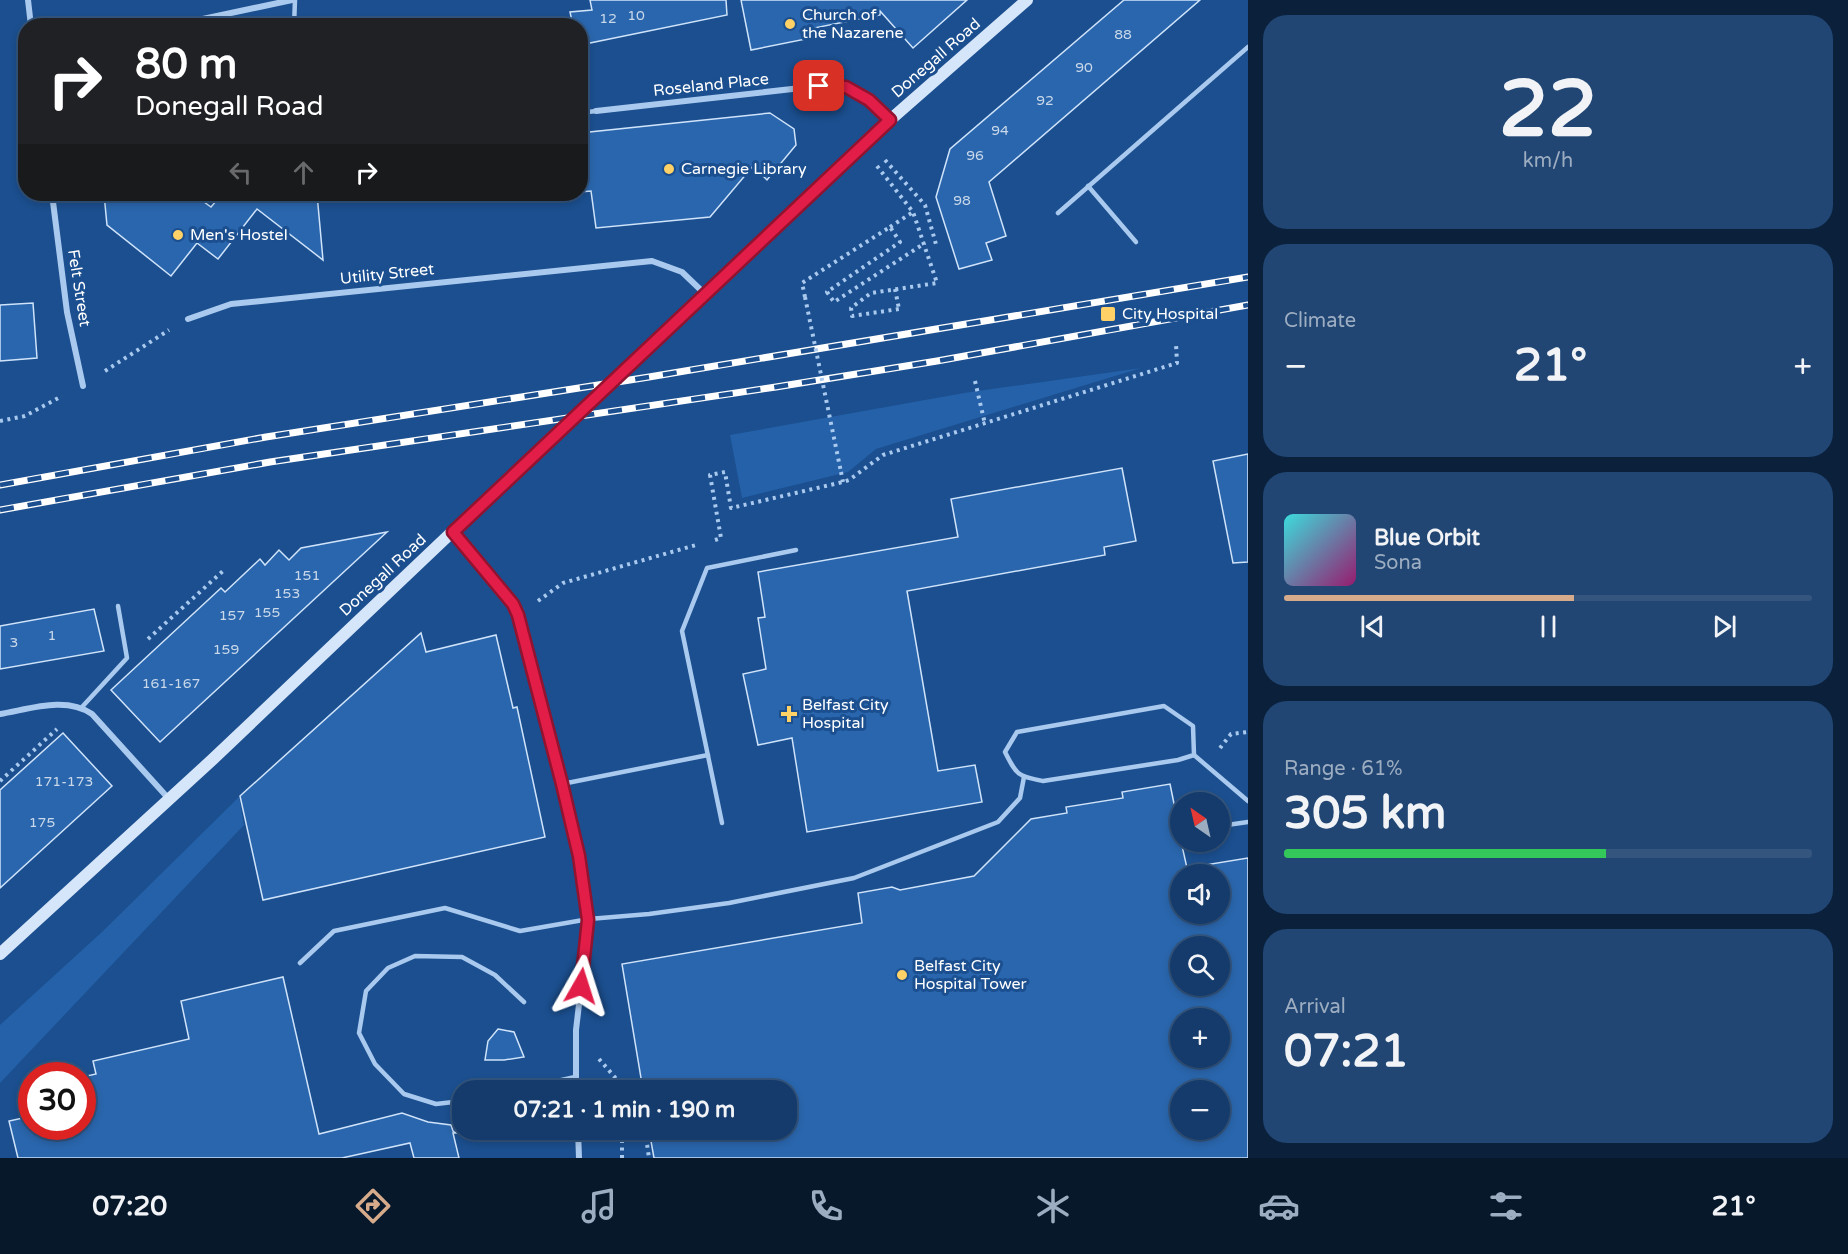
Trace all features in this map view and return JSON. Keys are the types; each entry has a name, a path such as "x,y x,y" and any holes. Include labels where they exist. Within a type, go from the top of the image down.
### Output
{"street":[{"path":"28,0 30,18"},
{"path":"208,18 293,0"},
{"name":"Donegall Road","path":"0,954 169,799 890,120 1027,0"},
{"name":"Roseland Place","path":"596,111 819,86 846,87 869,100 890,120"},
{"name":"Felt Street","path":"53,201 67,312 83,386"},
{"name":"Utility Street","path":"188,319 231,304 652,261 682,272 705,294"},
{"path":"453,532 513,604 518,615 579,856 588,920 576,1030 575,1080"},
{"path":"0,714 67,704 82,707 93,714 169,799"},
{"path":"578,1140 579,1158"}],"lane":[{"path":"293,0 294,18"},
{"path":"1058,213 1248,47"},
{"path":"588,112 596,111"},
{"path":"1088,186 1136,242"},
{"path":"722,823 682,631 707,568 796,550"},
{"path":"82,707 127,658 118,606"},
{"path":"1194,754 1178,760 1043,781 1024,777 1014,771 1005,752 1017,732 1164,706 1193,726 1194,754 1248,801"},
{"path":"562,784 708,755"},
{"path":"300,963 334,931 445,908 520,931 588,920 729,903 854,878 998,822 1020,798 1024,777"},
{"path":"1230,825 1248,822"},
{"path":"452,1102 436,1104 404,1094 375,1064 359,1033 366,991 388,968 415,956 462,957 495,975 524,1002"},
{"path":"562,1080 575,1077"}],"path":[{"path":"865,144 913,212 937,283 871,293 851,308 852,316 899,310 895,290"},
{"path":"865,144 925,205 937,248"},
{"path":"843,482 802,283 913,212"},
{"path":"890,227 900,242 827,292 834,302 925,243"},
{"path":"0,421 25,416 83,386 188,319"},
{"path":"710,542 721,538 710,475 725,472 731,508 843,482 849,480 883,454 1178,363 1176,344"},
{"path":"975,381 985,424"},
{"path":"518,615 564,583 699,545"},
{"path":"127,658 223,571"},
{"path":"0,781 82,707"},
{"path":"622,1140 622,1158"},
{"path":"646,1140 649,1158"}],"shaded area":[{"path":"1141,368 876,449 848,472 742,498 730,435 964,393"},
{"path":"239,797 244,825 0,1083 0,1025 102,932"}],"building":[{"path":"590,0 726,0 727,15 588,43 588,18 571,18 570,12 592,10"},
{"name":"Church of the Nazarene","path":"741,0 967,0 913,48 880,11 880,15 809,29 811,38 751,50"},
{"path":"1124,0 1200,0 989,182 1006,236 986,243 992,260 959,269 936,197 950,149"},
{"name":"Carnegie Library","path":"770,113 794,129 796,145 767,180 753,166 710,217 596,228 591,191 588,191 588,132"},
{"name":"Men's Hostel","path":"105,201 203,201 211,207 216,201 318,201 323,260 257,209 218,259 197,243 171,276 107,225"},
{"path":"33,303 37,358 0,361 0,305"},
{"path":"1248,454 1248,562 1233,563 1213,461"},
{"path":"1122,468 1136,541 1104,547 1105,555 907,591 938,771 975,765 982,802 807,832 792,738 758,745 743,674 766,669 758,618 765,617 758,572 958,537 951,499"},
{"path":"387,532 160,742 111,690 221,588 225,592 260,559 265,565 279,550 289,560 301,548"},
{"path":"94,609 104,651 0,669 0,626"},
{"path":"421,633 426,652 496,635 513,708 517,707 545,837 263,900 240,796"},
{"path":"63,733 112,786 0,888 0,790"},
{"name":"Belfast City Hospital Tower","path":"1170,784 1170,852 1183,852 1186,864 1170,864 1170,924 1230,924 1230,864 1211,864 1248,858 1248,1158 654,1158 651,1140 797,1140 797,1080 641,1080 622,964 862,923 858,893 892,887 900,890 974,876 1031,819 1067,813 1066,807 1123,798 1122,792"},
{"path":"283,977 319,1134 402,1113 428,1122 451,1125 452,1140 455,1140 459,1158 414,1158 410,1143 342,1158 18,1158 9,1121 18,1119 18,1140 96,1140 96,1062 93,1061 189,1039 181,1001"},
{"path":"498,1029 514,1032 524,1057 485,1060 488,1041"}],"railway":[{"path":"0,485 266,437 649,377 1248,277"},
{"path":"0,510 270,462 937,361 1248,305"}],"place":[{"name":"Church of the Nazarene","path":"790,24"},
{"name":"Carnegie Library","path":"669,169"},
{"name":"Men's Hostel","path":"178,235"},
{"name":"City Hospital","path":"1108,314"},
{"name":"Belfast City Hospital","path":"789,714"},
{"name":"Belfast City Hospital Tower","path":"902,975"}],"route":[{"path":"581,986 588,920 579,856 518,615 513,604 453,532 890,120 869,100 846,87 819,86"}]}
